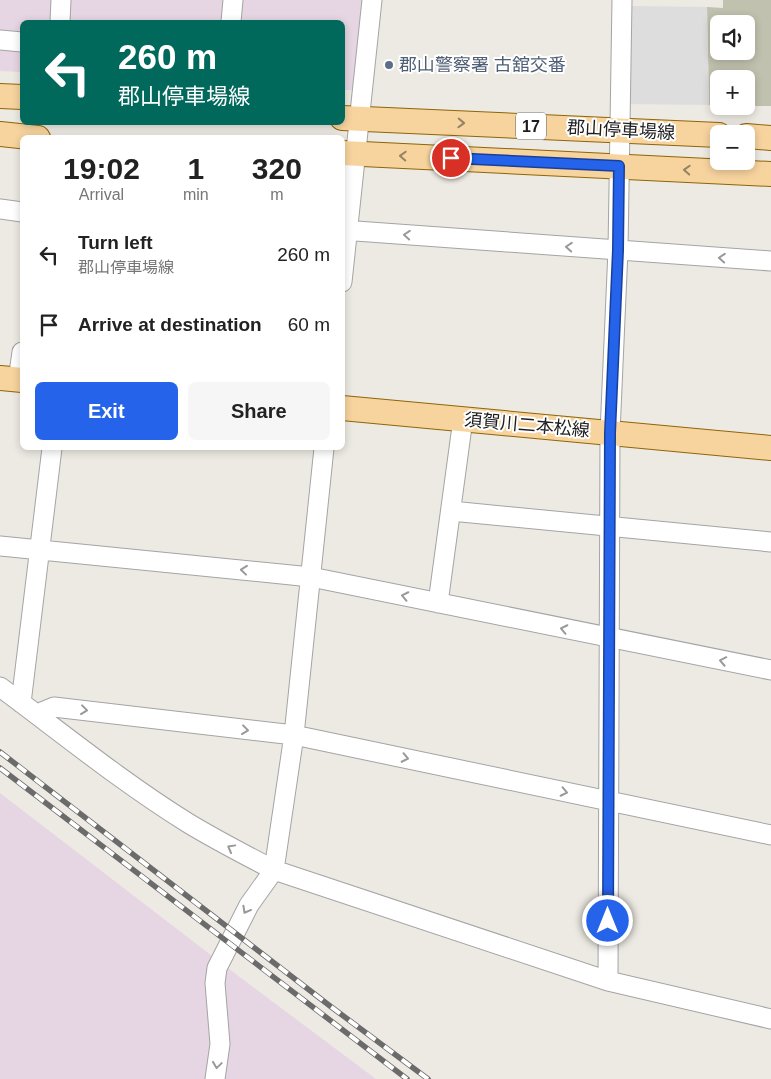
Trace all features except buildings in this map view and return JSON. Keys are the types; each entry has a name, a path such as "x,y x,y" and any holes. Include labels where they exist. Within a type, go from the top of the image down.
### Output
{"main road":[{"path":"0,96 20,98"},
{"name":"郡山停車場線","path":"351,119 620,129 710,134"},
{"path":"0,134 20,136"},
{"path":"755,137 771,138"},
{"name":"郡山停車場線","path":"350,153 771,174"},
{"name":"須賀川二本松線","path":"345,408 771,448"}],"street":[{"path":"60,20 61,0"},
{"path":"231,20 233,0"},
{"path":"345,244 351,119 372,0"},
{"path":"608,981 610,433 618,250 622,0"},
{"path":"0,40 20,42"},
{"path":"0,209 20,212"},
{"path":"346,231 771,261"},
{"path":"13,380 20,358"},
{"path":"438,603 463,419"},
{"path":"21,703 52,450"},
{"path":"215,1079 220,1044 214,983 217,968 249,905 274,870 294,735 324,450"},
{"path":"451,511 771,542"},
{"path":"0,546 311,577 771,670"},
{"path":"0,687 131,784 187,822 234,850 274,870 608,981 771,1019"},
{"path":"37,714 54,707 294,735 771,835"}],"shaded area":[{"path":"0,0 363,0 353,90 345,90 345,20 20,20 20,72 0,71"},
{"path":"723,0 771,0 771,106 755,106 755,70 710,70 709,105 707,7 723,8"},
{"path":"631,6 707,7 709,105 628,104"},
{"path":"0,793 229,969 376,1079 0,1079"}],"railway":[{"path":"0,752 428,1079"},
{"path":"0,768 407,1079"}],"place":[{"name":"郡山警察署 古舘交番","path":"389,65"}],"route":[{"path":"451,158 619,166 618,250 610,433 608,921"}]}
